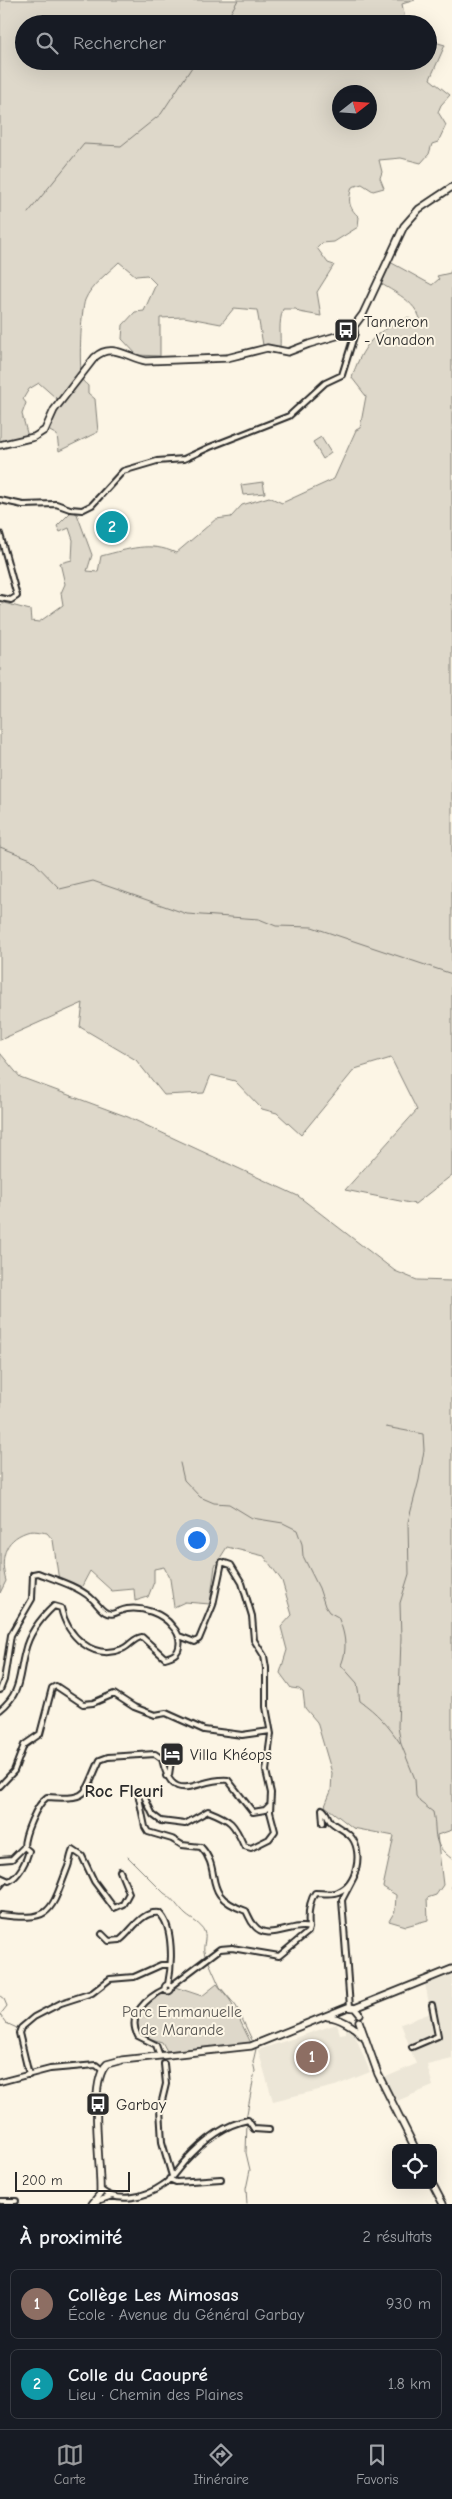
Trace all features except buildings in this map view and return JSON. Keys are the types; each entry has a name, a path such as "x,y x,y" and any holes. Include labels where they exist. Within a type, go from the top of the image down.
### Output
{"main road":[{"path":"0,445 11,444 40,434 45,430 54,410 95,357 103,351 112,350 136,360 146,361 228,358 267,348 288,352 343,334 354,326 363,314 404,226 419,209 452,187"},
{"path":"94,2203 101,2190 97,2141 99,2077 107,2064 116,2061 251,2046 452,1969"},
{"path":"351,2026 360,2018 370,2001"},
{"path":"352,2007 360,2018 364,2038 378,2074 412,2144"},
{"path":"342,2020 343,2011"},
{"path":"321,2018 333,2017 342,2020 345,2024 358,2030 364,2038"},
{"path":"435,2189 442,2202"}],"street":[{"path":"0,500 23,505 56,504 70,509 82,510 92,505 123,471 157,461 184,459 289,416 325,383 342,375 355,334 354,326"},
{"path":"0,534 17,596 10,600 0,598"},
{"path":"179,1636 195,1642 199,1639 212,1605 222,1562 231,1565 242,1584 252,1616 254,1640 264,1656 266,1668 266,1707 270,1731 266,1772 275,1831 269,1839 251,1848 244,1846 238,1831 228,1818 208,1811 185,1824 161,1821 153,1815 144,1796 138,1793 144,1827 148,1832 172,1839 182,1845 201,1847 210,1859 213,1882 224,1901 231,1906 246,1911 253,1925 260,1931 276,1932 303,1926 309,1928"},
{"path":"0,1690 4,1680 14,1626 32,1599 33,1574 38,1574 72,1587 90,1597 104,1612 110,1614 126,1609 161,1615 168,1620 179,1636 179,1649 176,1654 166,1658 142,1637 120,1650 94,1649 84,1646 80,1642 64,1621 61,1608 54,1606 35,1627 25,1651 16,1694 0,1710"},
{"path":"0,1786 14,1771 24,1745 40,1734 52,1688 56,1686 83,1704 93,1703 114,1694 134,1708 155,1715 166,1713 204,1730 217,1733 256,1735 270,1731"},
{"path":"0,1860 12,1859 24,1848 25,1838 32,1825 37,1806 47,1797 82,1796 88,1789 100,1760 155,1754 162,1759 166,1776 179,1788 191,1788 228,1780 253,1812 265,1810 270,1805"},
{"path":"166,1776 169,1775 171,1762"},
{"path":"324,1823 322,1809 330,1821 345,1830 353,1839 357,1849 358,1861 354,1875 342,1900 352,2007"},
{"path":"0,1886 5,1880 15,1877 27,1859 29,1851 24,1848"},
{"path":"0,1915 34,1918 47,1912 62,1884 73,1850 77,1850 82,1856 94,1881 114,1908 123,1904 129,1893 120,1871"},
{"path":"160,2056 156,2045 138,2036 135,2022 143,2004 149,1998 165,1989 165,1985 170,1985 207,1958 227,1947 278,1956 308,1932 311,1898 315,1892 337,1893 354,1875"},
{"path":"0,1877 5,1880"},
{"path":"102,1934 109,1941 120,1940 132,1925 154,1912 159,1913 167,1928 171,1955 170,1985"},
{"path":"30,2075 19,2034 21,2028 56,2005 92,1994 110,1979 134,1977 161,1965 170,1965"},
{"path":"412,2047 438,2036 432,2005"},
{"path":"164,2064 166,2084 160,2109 162,2142 170,2177 174,2182 221,2179"},
{"path":"0,2082 50,2069 96,2065 102,2070"},
{"path":"101,2190 112,2196 132,2198 142,2195 164,2184 209,2138 231,2124 247,2121 254,2129 269,2130"},
{"path":"94,2203 112,2196"},
{"path":"0,2201 16,2201"}],"shaded area":[{"path":"452,1975 452,2059 427,2065 433,2086 397,2101 384,2078 416,2064 401,2024 431,2013 425,1984"},
{"path":"337,2024 340,2034 346,2033 346,2028 354,2033 370,2072 335,2086 273,2101 258,2050"}],"green space":[{"path":"0,0 415,0 402,4 404,15 15,15 15,70 434,70 430,79 450,95 441,105 438,112 446,125 438,142 432,144 429,154 421,163 401,158 379,160 382,172 380,178 384,188 373,191 362,184 352,187 350,203 359,217 358,227 334,242 322,243 317,248 328,263 334,265 317,292 321,316 299,312 296,309 283,309 280,324 280,349 263,345 257,310 234,308 221,324 184,317 160,318 160,356 137,355 122,339 123,325 135,312 144,311 156,284 147,275 136,276 119,262 95,284 85,300 82,316 81,375 83,381 88,386 88,393 95,399 98,432 59,451 57,435 48,430 52,419 61,406 56,398 39,383 29,389 23,399 26,403 22,414 28,437 0,442"},
{"path":"437,43 445,45 437,63"},
{"path":"390,262 432,285 439,279 437,276 450,273 452,268 452,1175 415,1204 345,1190 417,1110 391,1058 355,1069 301,1135 277,1113 262,1109 235,1081 211,1075 204,1093 164,1095 136,1060 80,1027 83,1003 0,1040 0,605 4,603 30,610 31,621 39,622 63,605 61,593 65,584 60,563 72,560 73,540 69,528 60,532 57,526 72,511 77,514 92,555 87,571 98,572 101,556 139,547 157,547 176,553 216,519 231,517 242,505 269,497 282,503 334,479 356,430 360,428 366,396 352,378 365,349 381,332 408,317 418,326 422,325 420,317 412,305 380,283"},
{"path":"321,437 331,453 323,459 313,442"},
{"path":"263,482 265,493 243,495 241,485"},
{"path":"0,1053 20,1077 128,1117 298,1196 395,1271 417,1280 452,1281 452,1830 437,1835 443,1885 436,1895 427,1898 428,1920 406,1926 389,1921 395,1911 396,1895 383,1887 394,1836 353,1828 325,1806 331,1791 332,1773 317,1722 305,1708 303,1692 299,1689 291,1688 280,1673 287,1650 281,1627 292,1615 282,1581 264,1556 227,1547 215,1566 210,1604 185,1602 174,1607 170,1579 164,1567 154,1569 154,1582 148,1597 135,1601 134,1589 112,1591 90,1571 81,1588 59,1581 53,1540 47,1533 29,1531 8,1545 3,1566 6,1581 0,1593"},
{"name":"Parc Emmanuelle de Marande","path":"217,1984 230,2000 251,2043 167,2051 162,2042 141,2036 138,2019 141,2012 146,2005 160,1995 175,1987 202,1996"}],"waterway":[{"path":"229,15 238,0"},
{"path":"28,213 84,144 121,146 161,114 190,70"},
{"path":"0,847 31,859 60,889 93,881 187,914 259,919 276,926 312,927 452,974"},
{"path":"386,1427 423,1434 424,1450 419,1480 408,1522 409,1574 400,1603 401,1638 398,1727 401,1744 415,1779 416,1796 420,1802 433,1812 436,1838 440,1848 452,1859"},
{"path":"180,1463 184,1480 200,1497 214,1503 229,1504 252,1518 283,1523 297,1530 302,1544 303,1556 319,1588 325,1606 329,1612 338,1617 342,1629 345,1647 341,1665 357,1683 360,1701 382,1720 400,1743"},
{"path":"128,1857 188,1917 203,1929 205,1934 204,1954 206,1957"},
{"path":"208,1960 220,1987 236,2006 252,2040"},
{"path":"0,1996 4,1999 7,2006 0,2015 6,2023 17,2028"},
{"path":"246,2119 255,2071 253,2062 256,2049"},
{"path":"247,2123 246,2153 250,2170 246,2189 247,2204"}],"place":[{"name":"Tanneron - Vanadon","path":"346,330"},
{"name":"Colle du Caoupré","path":"112,527"},
{"name":"Villa Khéops","path":"172,1754"},
{"name":"Collège Les Mimosas","path":"312,2057"},
{"name":"Garbay","path":"98,2104"}],"district":[{"name":"Roc Fleuri","path":"124,1791"}]}
